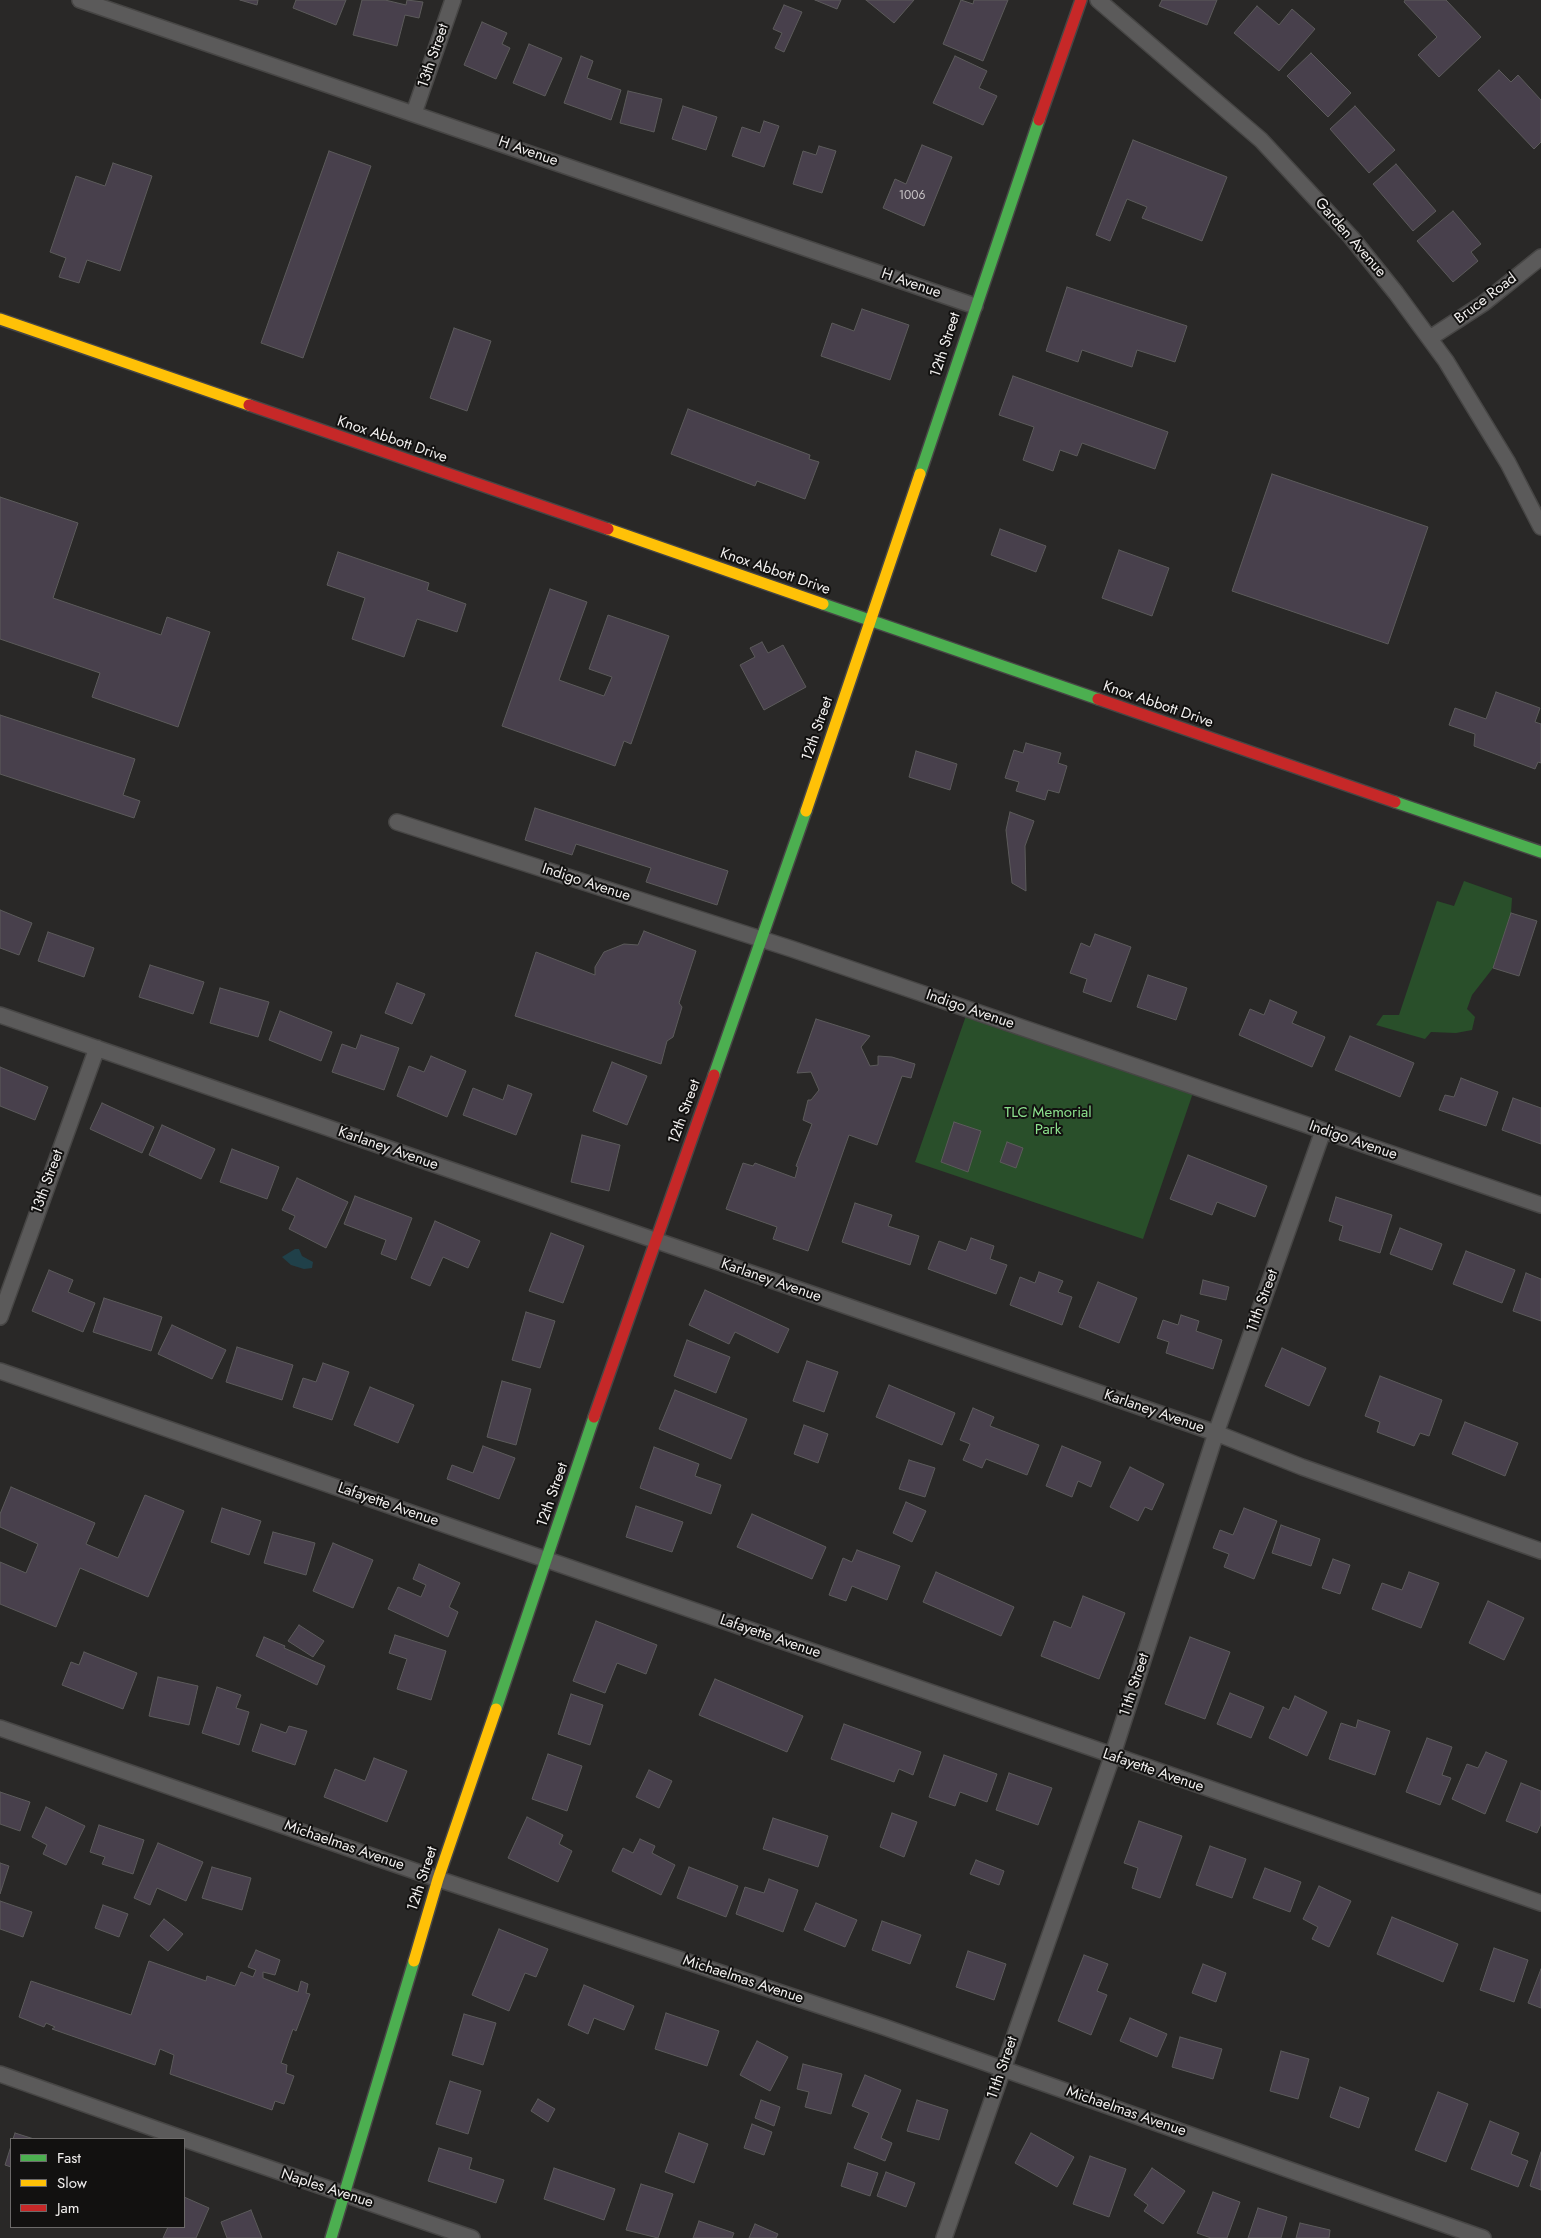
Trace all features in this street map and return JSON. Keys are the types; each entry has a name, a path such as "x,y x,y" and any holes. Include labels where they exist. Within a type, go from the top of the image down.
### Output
{"main road":[{"name":"12th Street","path":"331,2238 438,1879 654,1241 762,939 871,621 975,306 1081,0"},
{"name":"Knox Abbott Drive","path":"0,320 1541,852"}],"street":[{"name":"H Avenue","path":"80,0 975,306"},
{"name":"13th Street","path":"414,113 453,0"},
{"name":"Garden Avenue","path":"1098,0 1261,140 1351,237 1430,338 1508,463 1541,527"},
{"name":"Bruce Road","path":"1430,338 1484,303 1541,257"},
{"name":"Indigo Avenue","path":"396,822 762,939 1541,1205"},
{"name":"Karlaney Avenue","path":"0,1015 1216,1434 1541,1551"},
{"name":"13th Street","path":"0,1317 97,1048"},
{"name":"11th Street","path":"944,2238 1112,1757 1216,1434 1323,1131"},
{"name":"Lafayette Avenue","path":"0,1371 1112,1757 1541,1903"},
{"name":"Michaelmas Avenue","path":"0,1728 438,1879 884,2027 1483,2238"},
{"name":"Naples Avenue","path":"0,2074 181,2138"},
{"name":"Naples Avenue","path":"185,2139 344,2196 472,2238"}],"green space":[{"path":"1464,881 1512,898 1511,913 1493,968 1472,995 1467,1009 1475,1017 1472,1030 1456,1033 1431,1032 1425,1039 1376,1025 1383,1015 1399,1015 1437,901 1454,906"},
{"name":"TLC Memorial Park","path":"968,1010 1195,1087 1143,1239 915,1162"}],"water":[{"path":"295,1249 299,1249 302,1256 313,1262 312,1268 304,1269 291,1265 282,1257"}],"building":[{"path":"240,0 258,0 257,5"},
{"path":"296,0 346,0 336,25 293,8"},
{"path":"362,0 385,0 406,5 407,0 423,2 419,18 405,15 397,46 353,35"},
{"path":"815,0 841,0 837,9"},
{"path":"866,0 914,0 894,23"},
{"path":"961,0 973,4 974,0 1008,0 983,61 943,44"},
{"path":"1162,0 1217,0 1207,25 1159,6"},
{"path":"1405,0 1446,0 1481,37 1439,77 1418,55 1437,37 1404,2"},
{"path":"784,5 802,12 784,52 775,48 782,33 773,29"},
{"path":"1257,6 1279,25 1292,9 1315,29 1279,71 1234,33"},
{"path":"482,22 507,33 502,44 510,48 496,79 464,65"},
{"path":"529,44 562,58 545,96 513,83"},
{"path":"1311,53 1351,93 1328,117 1287,76"},
{"path":"581,56 593,61 587,78 621,90 611,120 564,103"},
{"path":"955,56 987,71 979,88 997,96 983,125 933,103"},
{"path":"1499,70 1511,82 1518,75 1541,100 1541,142 1534,149 1478,90"},
{"path":"628,91 662,99 654,132 620,123"},
{"path":"683,106 717,117 706,150 672,139"},
{"path":"1355,106 1395,150 1369,173 1330,129"},
{"path":"764,121 779,126 764,167 732,156 742,127 760,133"},
{"path":"1133,140 1227,177 1202,241 1142,218 1147,207 1127,199 1110,241 1096,235"},
{"path":"922,145 952,157 924,226 883,208 895,179 906,184"},
{"path":"819,146 836,151 822,193 793,184 803,151 816,155"},
{"path":"329,151 371,166 303,358 261,343"},
{"path":"113,163 152,176 120,271 87,260 79,283 59,277 66,258 50,252 76,176 105,186"},
{"path":"1396,164 1436,211 1413,231 1373,184"},
{"path":"1453,211 1481,244 1471,252 1478,261 1453,282 1417,241"},
{"path":"1067,287 1187,326 1175,362 1137,350 1132,367 1082,350 1078,362 1046,351"},
{"path":"862,309 909,325 890,380 821,356 832,323 854,331"},
{"path":"454,328 491,341 467,411 430,398"},
{"path":"1013,376 1168,432 1155,469 1082,443 1077,456 1060,450 1053,471 1023,460 1034,427 999,415"},
{"path":"688,409 810,455 809,459 819,462 805,499 757,481 755,486 671,454"},
{"path":"1272,474 1428,527 1388,644 1232,591"},
{"path":"0,497 78,523 53,598 161,635 167,617 210,632 178,727 92,697 100,673 0,639"},
{"path":"1000,529 1046,546 1036,572 991,555"},
{"path":"1119,550 1169,568 1152,616 1102,598"},
{"path":"338,552 429,583 427,590 466,604 457,632 417,619 404,657 352,639 365,598 327,585"},
{"path":"550,589 587,602 559,680 604,696 612,677 589,669 608,615 669,636 631,744 624,741 615,766 502,726"},
{"path":"762,642 768,653 783,645 806,687 764,710 740,665 755,657 750,648"},
{"path":"1496,692 1540,708 1535,722 1541,724 1541,763 1538,762 1535,769 1474,746 1475,734 1449,725 1455,708 1486,719"},
{"path":"0,715 135,759 123,795 140,801 134,818 0,774"},
{"path":"1026,743 1061,753 1058,763 1067,766 1059,793 1048,790 1045,800 1016,791 1019,782 1005,778 1014,750 1023,753"},
{"path":"916,751 957,764 950,790 909,777"},
{"path":"535,808 728,871 717,905 646,882 651,868 576,844 572,855 525,840"},
{"path":"1010,812 1034,821 1025,846 1026,891 1012,883 1006,830"},
{"path":"0,910 32,923 19,955 0,948"},
{"path":"1511,913 1537,921 1519,976 1493,968"},
{"path":"644,931 696,951 679,1003 682,1007 673,1037 667,1041 661,1064 515,1016 536,952 595,975 595,967 604,952 624,944 638,945"},
{"path":"48,932 94,948 84,977 38,961"},
{"path":"1095,934 1131,947 1111,1002 1083,992 1087,979 1070,973 1081,943 1090,947"},
{"path":"150,965 204,982 193,1014 139,997"},
{"path":"1148,975 1187,988 1176,1020 1137,1007"},
{"path":"397,983 425,994 412,1024 385,1013"},
{"path":"220,988 269,1002 258,1037 210,1023"},
{"path":"1270,1000 1297,1012 1292,1023 1325,1037 1312,1067 1239,1035 1250,1009 1264,1015"},
{"path":"280,1011 332,1032 321,1061 269,1040"},
{"path":"816,1019 870,1036 861,1047 870,1066 878,1065 878,1056 892,1057 915,1064 911,1078 902,1076 877,1145 849,1135 808,1251 773,1239 777,1227 726,1209 743,1163 753,1166 755,1163 795,1178 798,1167 796,1166 812,1124 803,1120 808,1100 811,1100 819,1090 811,1072 797,1073"},
{"path":"361,1035 399,1048 384,1090 332,1072 342,1044 356,1049"},
{"path":"1350,1036 1414,1063 1400,1097 1335,1070"},
{"path":"431,1056 466,1071 447,1117 397,1096 409,1066 424,1072"},
{"path":"612,1062 647,1076 627,1125 593,1111"},
{"path":"0,1067 48,1087 35,1120 0,1106"},
{"path":"1461,1078 1498,1092 1486,1126 1439,1110 1445,1095 1454,1097"},
{"path":"508,1085 532,1094 516,1135 463,1115 473,1088 503,1100"},
{"path":"1513,1098 1541,1108 1541,1144 1502,1130"},
{"path":"102,1103 154,1127 142,1153 90,1129"},
{"path":"954,1122 981,1131 968,1172 941,1162"},
{"path":"162,1125 215,1149 201,1179 149,1155"},
{"path":"582,1135 620,1145 609,1191 571,1182"},
{"path":"1007,1142 1023,1148 1016,1168 1000,1162"},
{"path":"232,1149 279,1167 267,1199 220,1182"},
{"path":"1188,1155 1267,1186 1255,1217 1217,1202 1212,1215 1170,1199"},
{"path":"297,1178 348,1202 326,1248 289,1229 295,1216 282,1210"},
{"path":"355,1196 412,1218 396,1260 381,1254 386,1240 344,1224"},
{"path":"1336,1197 1392,1215 1380,1253 1339,1240 1343,1226 1329,1221"},
{"path":"855,1203 892,1215 888,1226 919,1236 910,1265 842,1242"},
{"path":"435,1221 480,1241 468,1268 443,1257 430,1286 411,1278"},
{"path":"1400,1228 1442,1244 1432,1270 1390,1254"},
{"path":"551,1233 584,1246 563,1303 529,1291"},
{"path":"971,1238 994,1246 990,1259 1007,1265 996,1294 928,1269 939,1241 966,1251"},
{"path":"1466,1251 1515,1270 1502,1303 1453,1284"},
{"path":"49,1270 73,1280 68,1292 95,1303 83,1332 32,1311"},
{"path":"1039,1272 1063,1281 1058,1292 1072,1297 1062,1325 1010,1305 1020,1277 1035,1283"},
{"path":"1526,1273 1541,1279 1541,1321 1513,1311"},
{"path":"1203,1280 1229,1287 1226,1300 1200,1294"},
{"path":"1098,1282 1137,1298 1119,1343 1079,1327"},
{"path":"705,1290 789,1329 778,1353 735,1332 729,1344 689,1325"},
{"path":"104,1298 162,1317 151,1351 93,1332"},
{"path":"526,1312 555,1321 540,1368 512,1360"},
{"path":"1181,1315 1199,1321 1196,1331 1222,1340 1213,1369 1166,1353 1169,1342 1157,1338 1163,1320 1178,1325"},
{"path":"172,1325 226,1350 212,1379 158,1354"},
{"path":"687,1340 730,1357 716,1393 674,1376"},
{"path":"237,1347 293,1365 282,1400 226,1382"},
{"path":"1282,1348 1326,1368 1309,1406 1265,1386"},
{"path":"807,1361 838,1372 824,1412 793,1401"},
{"path":"323,1363 349,1372 332,1420 293,1407 303,1378 316,1382"},
{"path":"1380,1376 1442,1400 1429,1436 1420,1433 1414,1446 1377,1432 1380,1422 1365,1416"},
{"path":"502,1381 531,1389 516,1445 487,1437"},
{"path":"889,1385 955,1413 942,1445 876,1417"},
{"path":"370,1387 414,1405 398,1443 354,1425"},
{"path":"675,1390 747,1419 731,1459 659,1429"},
{"path":"973,1408 994,1417 990,1426 1039,1445 1027,1475 986,1459 982,1468 963,1460 970,1444 960,1440"},
{"path":"1465,1422 1518,1443 1505,1476 1452,1454"},
{"path":"804,1425 828,1434 818,1463 794,1454"},
{"path":"483,1446 515,1458 499,1499 447,1479 452,1465 473,1473"},
{"path":"1062,1446 1101,1462 1091,1487 1078,1481 1072,1497 1046,1486"},
{"path":"654,1447 699,1464 695,1476 721,1485 711,1514 640,1488"},
{"path":"909,1460 935,1468 925,1497 899,1489"},
{"path":"1130,1467 1164,1484 1152,1510 1145,1507 1138,1521 1110,1507"},
{"path":"11,1487 95,1523 86,1544 118,1558 145,1495 184,1511 148,1597 80,1568 56,1627 0,1604 0,1562 26,1573 38,1544 0,1527 0,1514"},
{"path":"906,1502 926,1511 912,1542 893,1533"},
{"path":"636,1506 683,1522 672,1552 626,1537"},
{"path":"222,1508 261,1521 249,1555 211,1542"},
{"path":"1244,1508 1277,1521 1254,1579 1224,1567 1229,1554 1213,1548 1220,1530 1233,1535"},
{"path":"752,1514 826,1547 812,1579 737,1547"},
{"path":"1281,1525 1320,1539 1311,1566 1272,1553"},
{"path":"273,1532 315,1543 306,1575 264,1563"},
{"path":"333,1543 373,1560 353,1608 313,1591"},
{"path":"857,1550 900,1566 887,1600 852,1586 846,1601 829,1595 843,1558 852,1562"},
{"path":"1333,1559 1350,1565 1340,1594 1322,1588"},
{"path":"419,1564 460,1583 449,1607 458,1612 448,1637 388,1609 398,1587 421,1597 426,1585 413,1579"},
{"path":"936,1572 1014,1607 1001,1636 923,1602"},
{"path":"1409,1572 1439,1583 1421,1628 1372,1609 1382,1583 1402,1590"},
{"path":"1083,1596 1125,1613 1099,1679 1041,1656 1054,1621 1071,1628"},
{"path":"1488,1601 1524,1618 1504,1660 1469,1643"},
{"path":"596,1621 657,1645 646,1674 617,1663 605,1693 573,1681"},
{"path":"299,1625 324,1641 313,1657 288,1641"},
{"path":"395,1635 446,1651 431,1700 397,1689 407,1659 389,1653"},
{"path":"264,1637 325,1666 317,1685 256,1656"},
{"path":"1190,1637 1230,1652 1205,1719 1165,1704"},
{"path":"84,1652 137,1673 123,1709 62,1685 71,1662 79,1665"},
{"path":"158,1677 198,1686 189,1725 149,1716"},
{"path":"715,1679 803,1716 787,1752 699,1715"},
{"path":"217,1687 241,1695 236,1708 249,1712 239,1745 202,1733"},
{"path":"1230,1693 1264,1707 1251,1738 1217,1724"},
{"path":"571,1694 603,1705 590,1745 558,1734"},
{"path":"1295,1696 1327,1712 1307,1756 1269,1738 1283,1707 1289,1710"},
{"path":"1358,1720 1390,1731 1375,1775 1329,1759 1341,1723 1356,1728"},
{"path":"261,1724 286,1733 289,1726 307,1731 295,1765 252,1751"},
{"path":"844,1724 921,1752 913,1775 899,1769 894,1782 831,1759"},
{"path":"1427,1738 1452,1747 1442,1775 1451,1778 1440,1805 1406,1792"},
{"path":"1486,1752 1507,1761 1485,1814 1452,1799 1467,1764 1478,1768"},
{"path":"548,1754 582,1766 567,1811 532,1799"},
{"path":"944,1755 997,1774 987,1802 960,1792 955,1806 929,1797"},
{"path":"374,1758 407,1771 387,1822 324,1797 335,1769 365,1781"},
{"path":"649,1770 672,1781 659,1808 636,1797"},
{"path":"1009,1773 1052,1788 1038,1825 996,1810"},
{"path":"1521,1783 1541,1791 1541,1824 1537,1833 1506,1821"},
{"path":"0,1792 30,1802 20,1831 0,1824"},
{"path":"46,1807 85,1826 66,1865 43,1854 47,1845 32,1837"},
{"path":"892,1813 917,1822 904,1857 880,1847"},
{"path":"527,1817 563,1835 559,1844 572,1851 558,1882 508,1858"},
{"path":"773,1818 828,1836 818,1867 763,1849"},
{"path":"1139,1821 1182,1836 1160,1898 1132,1888 1138,1868 1124,1863"},
{"path":"99,1825 144,1840 133,1874 102,1864 105,1857 90,1852"},
{"path":"640,1839 655,1846 652,1853 675,1865 661,1895 612,1871 623,1848 633,1853"},
{"path":"158,1843 203,1862 186,1901 157,1888 150,1905 134,1898"},
{"path":"1210,1846 1246,1859 1232,1898 1196,1885"},
{"path":"976,1860 1004,1871 999,1885 970,1874"},
{"path":"0,1863 9,1866 0,1894"},
{"path":"212,1867 251,1878 242,1910 202,1898"},
{"path":"689,1867 738,1886 726,1917 677,1898"},
{"path":"1265,1868 1301,1882 1290,1912 1253,1898"},
{"path":"769,1879 798,1890 783,1932 736,1914 745,1887 764,1893"},
{"path":"1319,1886 1351,1901 1329,1947 1312,1939 1318,1927 1303,1919"},
{"path":"0,1901 32,1912 23,1937 0,1929"},
{"path":"816,1903 857,1920 845,1947 804,1930"},
{"path":"103,1905 128,1914 119,1937 95,1928"},
{"path":"1392,1917 1458,1944 1443,1982 1377,1954"},
{"path":"164,1919 183,1934 168,1951 150,1936"},
{"path":"882,1921 921,1935 910,1964 872,1950"},
{"path":"499,1929 548,1949 536,1977 525,1973 509,2011 472,1995"},
{"path":"1494,1948 1528,1960 1514,2002 1480,1990"},
{"path":"256,1950 280,1960 275,1975 263,1972 263,1978 298,1992 301,1981 308,1984 306,1993 310,1994 296,2031 293,2029 281,2063 287,2065 286,2073 294,2076 284,2104 275,2101 272,2110 170,2074 174,2055 160,2049 155,2065 52,2029 55,2027 46,2023 44,2027 19,2017 31,1981 131,2015 149,1961 206,1981 207,1976 235,1986 241,1972 253,1977 256,1970 248,1967"},
{"path":"968,1951 1006,1964 994,2000 956,1987"},
{"path":"1084,1955 1108,1964 1097,1991 1107,1995 1091,2035 1058,2021"},
{"path":"1203,1964 1226,1973 1216,2002 1192,1993"},
{"path":"1541,1969 1541,2008 1528,2003"},
{"path":"584,1985 634,2006 624,2030 594,2018 588,2034 568,2025"},
{"path":"666,2013 719,2031 707,2066 655,2049"},
{"path":"464,2014 496,2023 483,2065 452,2055"},
{"path":"1130,2018 1167,2034 1157,2057 1120,2041"},
{"path":"1180,2037 1222,2049 1213,2079 1172,2067"},
{"path":"757,2041 788,2057 770,2091 740,2075"},
{"path":"1281,2051 1309,2059 1298,2099 1270,2091"},
{"path":"803,2064 842,2074 831,2114 805,2107 809,2092 797,2089"},
{"path":"865,2075 901,2090 881,2138 892,2143 885,2161 854,2148 869,2113 852,2106"},
{"path":"450,2081 481,2091 468,2134 436,2124"},
{"path":"1340,2087 1369,2098 1359,2128 1330,2117"},
{"path":"1438,2092 1468,2104 1446,2162 1415,2150"},
{"path":"538,2099 555,2109 548,2122 531,2111"},
{"path":"761,2100 780,2107 774,2126 755,2118"},
{"path":"917,2100 948,2110 939,2140 907,2131"},
{"path":"1490,2121 1519,2133 1511,2154 1528,2161 1518,2187 1471,2169"},
{"path":"752,2124 772,2132 764,2155 744,2148"},
{"path":"15,2133 31,2138 13,2138"},
{"path":"679,2133 708,2144 694,2183 665,2172"},
{"path":"1031,2133 1074,2157 1057,2187 1015,2163"},
{"path":"439,2148 472,2158 469,2169 504,2180 496,2203 428,2181"},
{"path":"10,2149 10,2167 5,2165"},
{"path":"1541,2152 1541,2190 1530,2186"},
{"path":"1090,2156 1126,2169 1109,2217 1073,2204"},
{"path":"848,2163 878,2173 870,2196 841,2186"},
{"path":"554,2168 615,2189 604,2220 544,2199"},
{"path":"1152,2168 1185,2191 1163,2224 1144,2211 1148,2205 1134,2195"},
{"path":"886,2172 915,2183 906,2207 877,2196"},
{"path":"641,2184 673,2194 658,2238 626,2230"},
{"path":"1213,2192 1240,2202 1227,2238 1211,2238 1197,2233"},
{"path":"185,2197 209,2208 196,2238 163,2238 168,2228 185,2228"},
{"path":"1258,2208 1287,2217 1281,2238 1248,2238"},
{"path":"251,2210 262,2238 227,2238 221,2222"},
{"path":"699,2221 734,2233 732,2238 693,2238"},
{"path":"1300,2223 1330,2230 1329,2238 1296,2238"},
{"path":"755,2224 778,2234 776,2238 749,2238"}],"traffic: fast":[{"path":"920,474 1039,120"},
{"path":"823,604 1098,699"},
{"path":"1395,802 1541,852"},
{"path":"714,1075 806,811"},
{"path":"496,1709 594,1417"},
{"path":"331,2238 414,1961"}],"traffic: slow":[{"path":"0,319 249,405"},
{"path":"806,811 920,474"},
{"path":"608,529 823,604"},
{"path":"414,1961 438,1879 496,1709"}],"traffic: jam":[{"path":"1039,120 1081,0"},
{"path":"249,405 608,529"},
{"path":"1098,699 1395,802"},
{"path":"594,1417 714,1075"}]}
